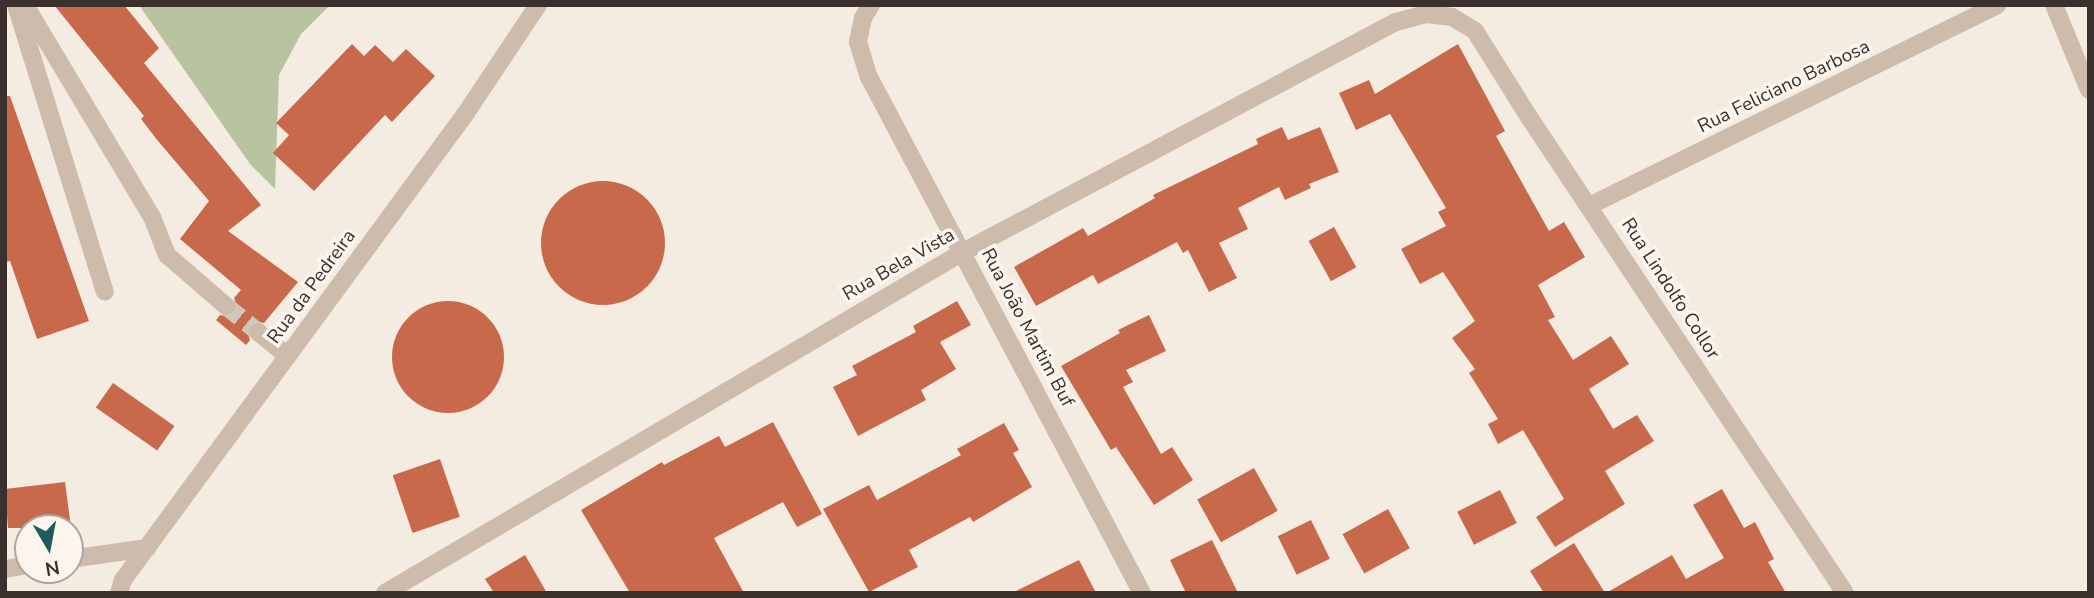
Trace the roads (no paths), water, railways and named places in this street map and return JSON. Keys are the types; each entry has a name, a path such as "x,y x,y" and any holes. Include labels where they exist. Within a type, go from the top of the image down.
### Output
{"street":[{"path":"16,5 105,292"},
{"path":"25,5 152,217 167,255 226,306"},
{"name":"Rua da Pedreira","path":"119,593 123,580 466,113 538,5"},
{"name":"Rua João Martim Buf","path":"871,5 863,18 858,42 869,77 1142,593"},
{"name":"Rua Feliciano Barbosa","path":"1589,206 1997,5"},
{"path":"2054,5 2089,90"},
{"name":"Rua Bela Vista","path":"385,593 963,252 1396,22 1425,14 1452,17"},
{"name":"Rua Lindolfo Collor","path":"1452,17 1475,31 1845,593"},
{"path":"258,332 288,356"},
{"path":"84,557 147,548"}],"tunnel":[{"path":"226,306 258,332"}]}
